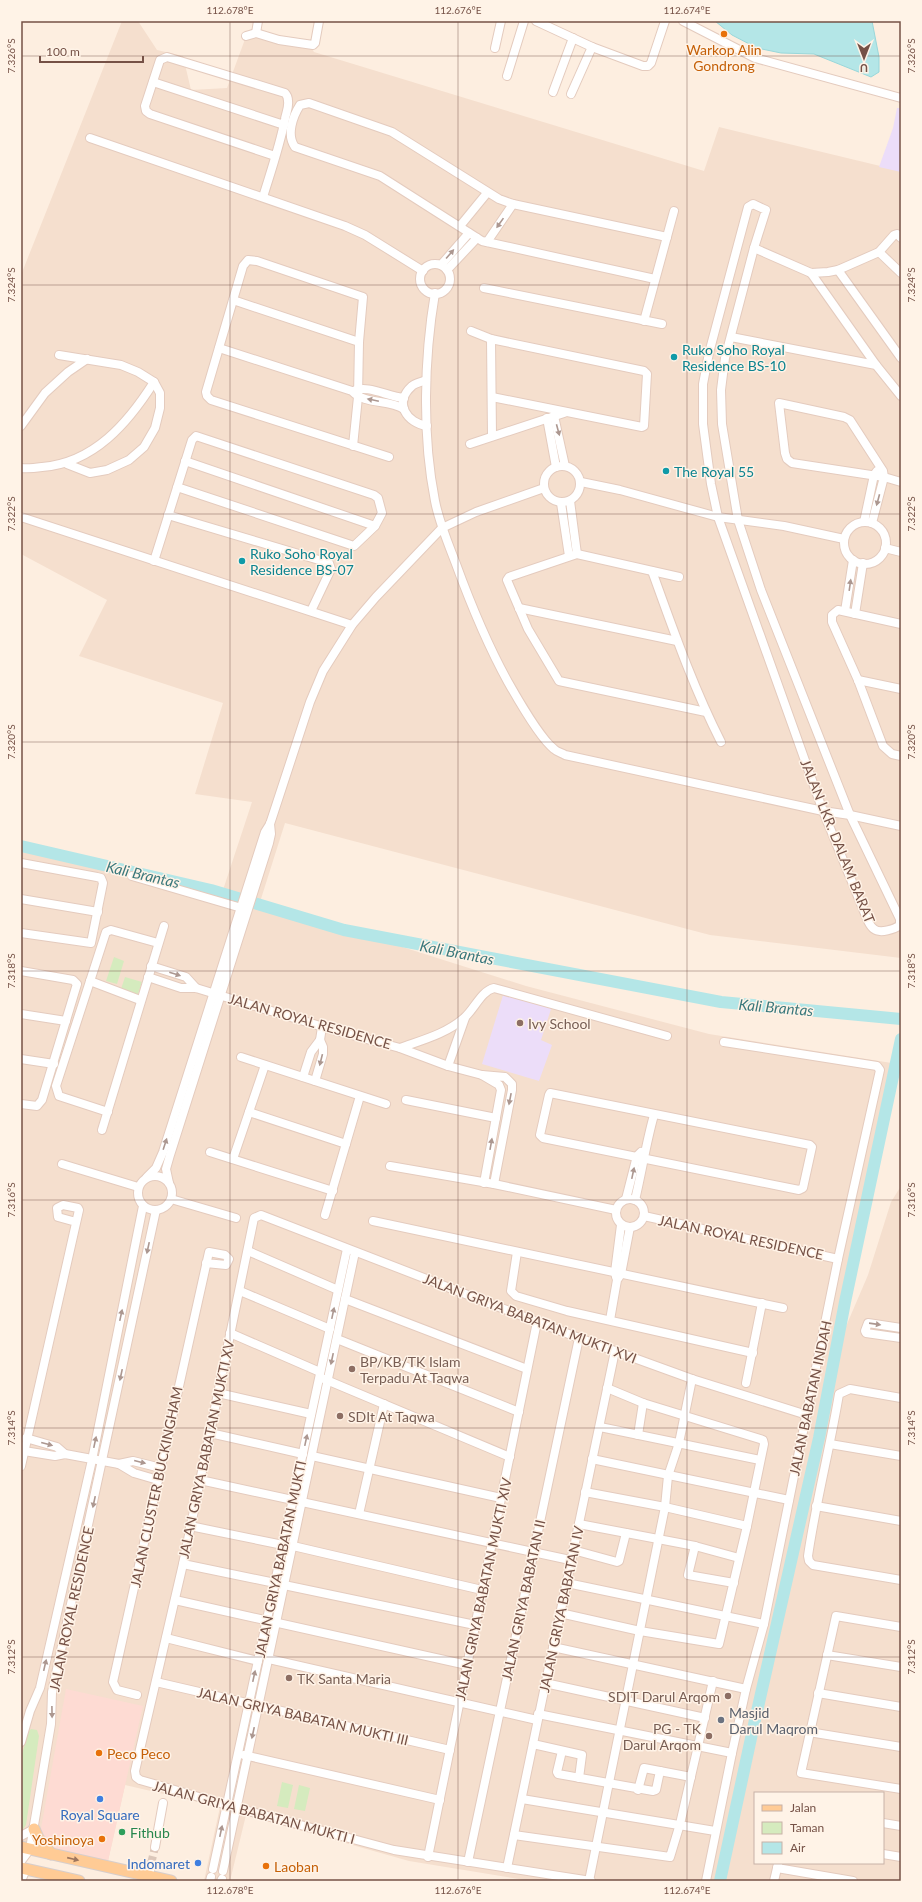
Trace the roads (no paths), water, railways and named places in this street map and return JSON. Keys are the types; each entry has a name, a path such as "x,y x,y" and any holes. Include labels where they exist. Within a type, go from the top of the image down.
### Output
{"main road":[{"path":"34,1829 38,1838 51,1854"},
{"path":"26,1849 171,1881"},
{"path":"23,1866 79,1881"}],"street":[{"path":"256,33 258,21"},
{"path":"246,36 256,33 279,40 313,45 315,44 319,21"},
{"path":"495,48 501,21"},
{"path":"507,76 524,21"},
{"path":"536,21 592,47 643,66 648,66 651,63 665,21"},
{"path":"683,21 755,58 901,98"},
{"path":"553,92 573,38"},
{"path":"571,94 592,47"},
{"path":"263,197 275,156 284,125 289,102 288,96 285,93 167,57 160,60 145,106 146,111 150,114 275,156"},
{"path":"153,82 284,125"},
{"path":"655,279 487,242 477,238 380,176 295,147 290,138 292,126 300,105 309,103 392,132 487,193 513,204 667,236"},
{"path":"90,138 263,197 365,235 423,271"},
{"path":"460,226 487,193"},
{"path":"487,242 513,204"},
{"name":"JALAN LKR. DALAM BARAT","path":"753,204 766,209 754,248 725,358 721,390 728,468 738,520 761,590 850,814 900,919 900,925 897,927 880,932 874,930 870,925 823,811 718,517 711,484 703,424 703,384 709,353 748,207 753,204"},
{"path":"644,321 674,211"},
{"path":"444,267 469,233"},
{"path":"754,248 811,273 838,270 879,252 894,235 897,234 901,238"},
{"path":"444,267 477,238"},
{"path":"879,252 901,273"},
{"path":"353,446 364,297 294,273 248,260 243,266 206,392 207,396 211,400 353,446 389,457"},
{"path":"431,265 444,267 450,275 448,286 440,293 435,293 424,288 421,282 423,271 431,265"},
{"path":"838,270 901,358"},
{"path":"811,273 876,365 901,396"},
{"path":"484,288 662,324"},
{"path":"435,293 430,321 426,380 427,426 435,500 442,528 491,652 513,691 543,736 554,749 565,755 823,811 850,814 901,826"},
{"path":"233,300 360,342"},
{"path":"472,331 491,339 646,372 646,402 644,426 642,427 492,397"},
{"path":"731,337 876,365"},
{"path":"491,339 492,436"},
{"path":"219,348 404,409"},
{"path":"59,355 121,365 138,372 154,382 160,393 160,408 155,428 144,446 129,460 107,470 90,473 67,464"},
{"path":"21,426 45,393 68,372 87,359"},
{"path":"426,380 412,385 404,398 404,409 413,422 427,426"},
{"path":"21,468 47,467 67,464 110,439 128,421 154,382"},
{"path":"356,392 404,398"},
{"path":"868,523 884,477 880,465 850,420 847,418 779,403 785,454 792,463 874,475 884,477 901,482"},
{"path":"470,444 565,412"},
{"path":"550,417 566,466"},
{"path":"550,417 556,467"},
{"path":"154,561 168,515 192,440 196,436 374,495 378,498 382,513 375,526 354,546 177,487"},
{"path":"185,461 375,526"},
{"path":"868,523 874,475 880,465"},
{"path":"566,466 573,469 581,482 580,490 570,501 561,503 550,498 544,488 546,475 556,467 566,466"},
{"path":"581,482 620,490 718,517 784,526 844,539"},
{"name":"JALAN ROYAL RESIDENCE","path":"146,1177 156,1168 163,1152 217,994 265,842 271,834 270,824 310,702 323,670 352,625 392,580 442,528 483,509 544,488"},
{"path":"570,501 573,555"},
{"path":"561,503 573,555"},
{"path":"168,515 329,563 331,569 311,611"},
{"path":"21,517 352,625"},
{"path":"868,523 879,527 884,533 886,540 885,548 877,560 863,563 853,560 847,554 844,547 844,539 848,530 855,524 868,523"},
{"path":"885,548 901,552"},
{"path":"679,577 573,555 509,577 508,583 528,629 557,679 562,683 706,712"},
{"path":"845,611 853,560"},
{"path":"855,614 863,563"},
{"path":"652,571 677,641 720,742"},
{"path":"519,608 677,641"},
{"path":"901,624 838,610 832,615 832,622 858,680 883,746 892,754 901,756"},
{"path":"858,680 901,689"},
{"path":"21,863 97,876 103,880 92,942 88,943 21,933"},
{"path":"132,876 245,907"},
{"path":"21,899 98,912"},
{"path":"102,1130 140,1000 164,926"},
{"path":"108,1112 59,1096 56,1086 106,932 111,930 158,943"},
{"path":"151,966 186,977 196,988"},
{"path":"21,971 76,981 77,984 42,1100 37,1106 21,1104"},
{"path":"148,977 181,988 196,988 217,994"},
{"path":"90,981 140,1000"},
{"name":"JALAN ROYAL RESIDENCE","path":"400,1048 438,1034 465,1018 488,991 496,988 667,1036"},
{"name":"JALAN ROYAL RESIDENCE","path":"217,994 322,1027 400,1048 448,1066 477,1074 505,1076 512,1084 494,1184"},
{"name":"JALAN ROYAL RESIDENCE","path":"169,1183 166,1169 217,994"},
{"path":"21,1014 66,1021"},
{"name":"JALAN ROYAL RESIDENCE","path":"448,1066 465,1018"},
{"path":"303,1076 311,1052 320,1040 322,1027"},
{"path":"315,1081 323,1054 323,1047 320,1040"},
{"name":"JALAN BABATAN INDAH","path":"706,1881 715,1831 746,1688 764,1624 838,1258 880,1070 877,1066 724,1042"},
{"path":"241,1057 386,1104"},
{"path":"21,1059 54,1064"},
{"path":"233,1159 265,1064"},
{"name":"JALAN ROYAL RESIDENCE","path":"477,1074 501,1087 501,1094 484,1183"},
{"path":"553,1093 654,1114 810,1145 812,1147 803,1188 799,1190 541,1136 549,1095 553,1093"},
{"path":"325,1215 360,1096"},
{"path":"406,1100 496,1118"},
{"path":"249,1112 346,1144"},
{"path":"626,1199 645,1149 654,1114"},
{"path":"210,1152 332,1191"},
{"path":"635,1200 641,1157"},
{"path":"62,1164 138,1187"},
{"path":"390,1166 494,1184 616,1210"},
{"path":"146,1177 161,1177 169,1183 172,1193 171,1199 162,1208 156,1210 143,1206 138,1197 138,1187 146,1177"},
{"path":"171,1199 236,1218"},
{"path":"610,1320 617,1275 621,1225 616,1217 616,1210 620,1202 626,1199 635,1200 641,1203 644,1209 644,1216 641,1222 630,1227 621,1225"},
{"name":"JALAN ROYAL RESIDENCE","path":"21,1742 30,1711 40,1688 92,1460 143,1206"},
{"name":"JALAN ROYAL RESIDENCE","path":"21,1881 26,1849 34,1829 51,1724 52,1692 156,1210"},
{"name":"JALAN GRIYA BABATAN MUKTI XVI","path":"256,1216 261,1215 579,1338 692,1379 807,1415"},
{"name":"JALAN GRIYA BABATAN MUKTI XV","path":"156,1682 183,1564 230,1333 256,1216"},
{"name":"JALAN ROYAL RESIDENCE","path":"644,1216 838,1258"},
{"path":"373,1221 617,1275 783,1308"},
{"path":"21,1466 26,1438 76,1222"},
{"path":"617,1275 630,1227"},
{"path":"248,1250 338,1290"},
{"name":"JALAN GRIYA BABATAN MUKTI","path":"212,1873 338,1290 351,1251"},
{"name":"JALAN GRIYA BABATAN MUKTI","path":"223,1875 337,1339 345,1299 351,1251"},
{"path":"517,1252 511,1291 513,1294 567,1311 753,1352"},
{"name":"JALAN CLUSTER BUCKINGHAM","path":"138,1695 117,1690 113,1682 206,1262"},
{"path":"240,1291 330,1329"},
{"path":"345,1299 527,1369"},
{"path":"746,1383 762,1304"},
{"name":"JALAN GRIYA BABATAN MUKTI XIV","path":"428,1857 537,1322"},
{"path":"901,1328 868,1323 865,1331 901,1338"},
{"path":"230,1333 320,1374 328,1381 510,1457"},
{"name":"JALAN GRIYA BABATAN II","path":"468,1862 579,1338"},
{"path":"337,1339 519,1412"},
{"name":"JALAN GRIYA BABATAN IV","path":"507,1868 567,1583 570,1560 600,1427 615,1351"},
{"path":"468,1862 590,1881 666,1507 668,1476 679,1443 692,1379"},
{"path":"560,1613 640,1631 719,1644 747,1526 764,1444 763,1440 684,1417 643,1403 607,1388"},
{"path":"901,1398 850,1389 839,1394 830,1444 816,1506 808,1556 809,1561 813,1565 901,1580"},
{"path":"218,1392 311,1414"},
{"path":"638,1435 643,1403"},
{"path":"360,1514 384,1404"},
{"path":"600,1427 760,1460"},
{"path":"210,1434 303,1454"},
{"path":"26,1438 57,1447 65,1454"},
{"path":"830,1444 901,1456"},
{"path":"24,1450 55,1456 65,1454 118,1464 134,1473 158,1480"},
{"path":"312,1456 501,1498"},
{"path":"592,1459 789,1500"},
{"path":"118,1464 133,1461 160,1468"},
{"path":"200,1480 570,1560"},
{"path":"585,1492 666,1507 747,1526"},
{"path":"816,1506 901,1521"},
{"path":"579,1524 695,1546 739,1558"},
{"path":"190,1526 283,1545"},
{"path":"573,1550 617,1562 619,1561 626,1532"},
{"path":"293,1546 482,1590"},
{"path":"695,1546 688,1575 734,1583"},
{"path":"183,1564 274,1583"},
{"path":"567,1583 764,1624"},
{"path":"284,1585 475,1625"},
{"path":"175,1600 467,1665"},
{"path":"901,1627 836,1616 801,1773 901,1789"},
{"path":"166,1638 258,1661"},
{"path":"553,1647 746,1688"},
{"path":"827,1655 901,1667"},
{"path":"269,1659 459,1703 620,1731 732,1753"},
{"path":"514,1835 670,1857 680,1824 713,1681"},
{"name":"JALAN GRIYA BABATAN MUKTI III","path":"156,1682 249,1702 450,1750"},
{"name":"JALAN GRIYA BABATAN MUKTI I","path":"156,1682 135,1771 136,1777 140,1780 226,1805 387,1848 428,1857 468,1862"},
{"path":"546,1683 705,1718"},
{"path":"818,1693 901,1707"},
{"path":"809,1732 901,1746"},
{"path":"533,1744 582,1755 579,1778"},
{"path":"562,1751 557,1773 579,1778 638,1790 655,1791 660,1771"},
{"path":"238,1753 440,1800"},
{"path":"638,1790 642,1768 691,1777"},
{"path":"522,1799 715,1831"},
{"path":"155,1847 163,1803"},
{"path":"884,1823 901,1826"},
{"path":"21,1836 34,1829"},
{"path":"884,1854 901,1857"},
{"path":"149,1877 151,1864"},
{"path":"774,1881 778,1866 853,1881"},
{"path":"212,1873 223,1875"}],"water":[{"path":"715,21 872,21 879,57 879,72 871,77 814,54 781,53 757,48 732,35"}],"waterway":[{"name":"Kali Brantas","path":"21,846 211,890 344,930 721,1002 901,1019"},
{"path":"720,1881 819,1438 845,1302 901,1039"}],"tunnel":[{"path":"151,1864 155,1847"}],"place":[{"name":"Warkop Alin Gondrong","path":"724,34"},
{"name":"Ruko Soho Royal Residence BS-10","path":"674,357"},
{"name":"The Royal 55","path":"666,471"},
{"name":"Ruko Soho Royal Residence BS-07","path":"242,561"},
{"name":"Ivy School","path":"520,1023"},
{"name":"BP/KB/TK Islam Terpadu At Taqwa","path":"352,1369"},
{"name":"SDIt At Taqwa","path":"340,1416"},
{"name":"TK Santa Maria","path":"289,1678"},
{"name":"SDIT Darul Arqom","path":"728,1696"},
{"name":"Masjid Darul Maqrom","path":"721,1720"},
{"name":"PG - TK Darul Arqom","path":"709,1736"},
{"name":"Peco Peco","path":"99,1753"},
{"name":"Royal Square","path":"100,1799"},
{"name":"Fithub","path":"122,1832"},
{"name":"Yoshinoya","path":"102,1839"},
{"name":"Indomaret","path":"198,1863"},
{"name":"Laoban","path":"266,1866"}]}
